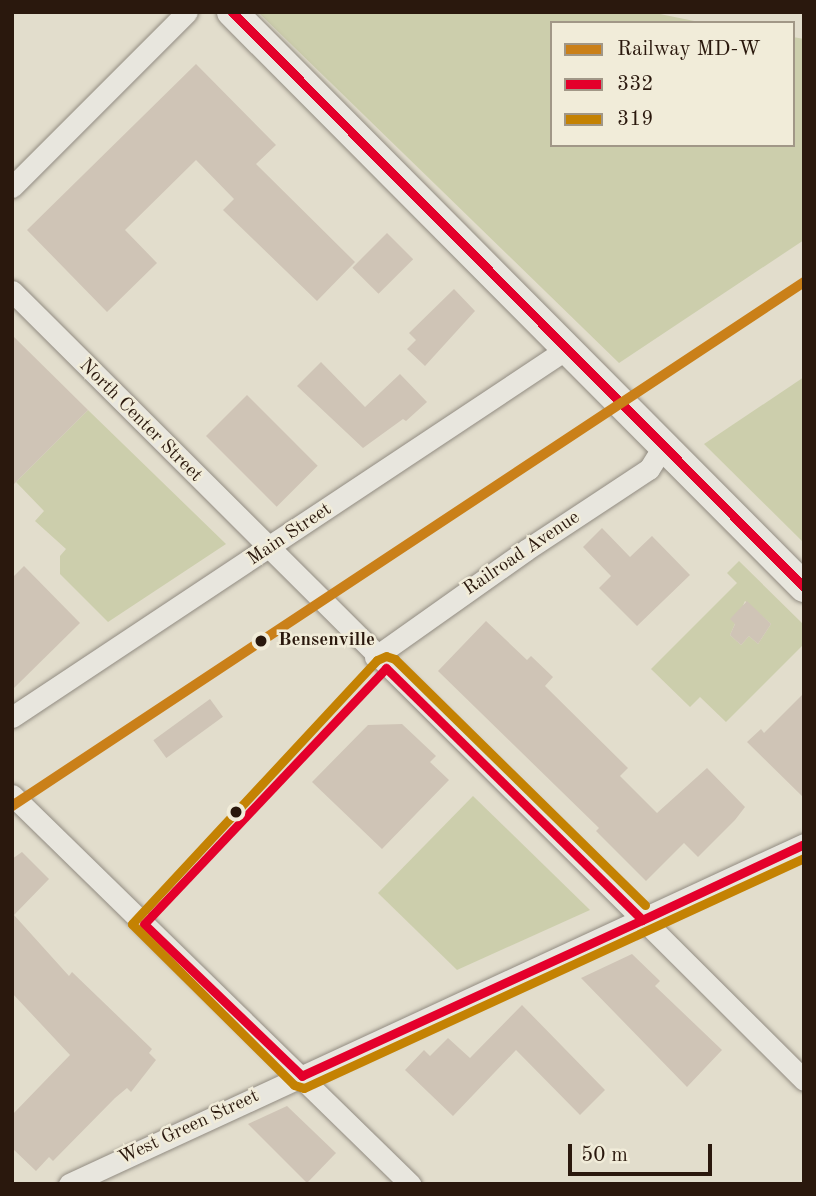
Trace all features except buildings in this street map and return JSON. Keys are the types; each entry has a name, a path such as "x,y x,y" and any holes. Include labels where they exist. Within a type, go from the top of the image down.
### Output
{"main road":[{"path":"232,12 565,350 804,587"}],"street":[{"path":"12,187 187,12"},
{"name":"North Center Street","path":"12,291 268,551 804,1080"},
{"name":"Main Street","path":"12,717 268,551 565,350"},
{"name":"Railroad Avenue","path":"375,657 526,550 649,469 663,447"},
{"path":"12,795 410,1184"},
{"name":"West Green Street","path":"69,1184 804,844"}],"green space":[{"path":"258,12 650,12 694,21 550,21 550,147 795,147 795,37 804,39 804,240 619,363"},
{"path":"804,377 804,543 704,444"},
{"path":"88,410 226,544 108,622 60,574 60,556 66,549 35,521 44,511 16,482"},
{"path":"739,561 804,625 804,644 726,722 700,697 690,707 651,669 737,583 727,573","holes":["745,601 771,624 758,644 749,636 741,645 730,635"]},
{"path":"473,796 590,910 457,970 378,893"}],"rail line":[{"name":"MD-W","path":"12,806 804,282"}],"transit line":[{"name":"332","path":"232,12 804,587"},
{"name":"319","path":"645,905 395,659 386,656 377,660 132,924 294,1085 304,1088 804,858"},
{"name":"332","path":"386,668 642,920 302,1076 144,924 386,668"},
{"name":"332","path":"642,920 804,844"}],"place":[{"name":"Bensenville","path":"261,641"}]}
